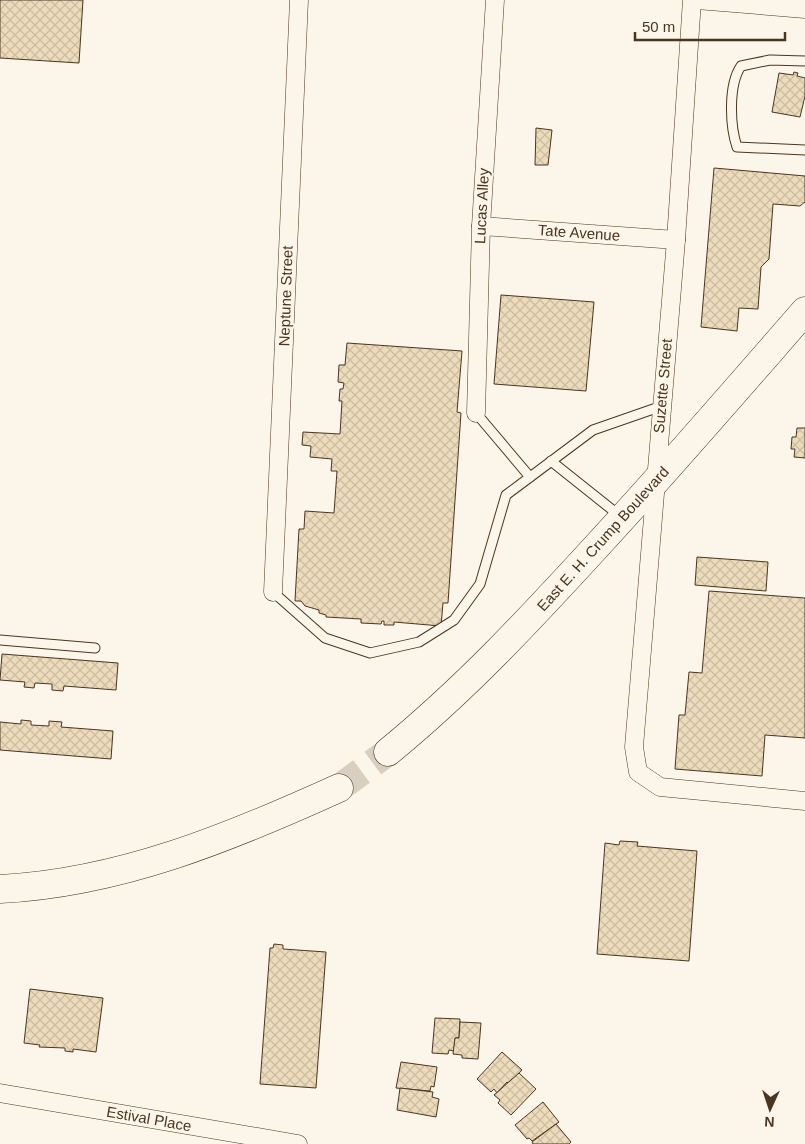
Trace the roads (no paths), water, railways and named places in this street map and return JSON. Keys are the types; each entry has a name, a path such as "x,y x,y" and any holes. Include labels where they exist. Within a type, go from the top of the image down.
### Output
{"main road":[{"name":"East E. H. Crump Boulevard","path":"388,752 432,716 510,642 623,518 805,311"},
{"path":"0,889 107,875 188,851 278,816 340,788"}],"street":[{"name":"Neptune Street","path":"273,592 299,0"},
{"name":"Lucas Alley","path":"476,413 481,226 495,0"},
{"name":"Suzette Street","path":"692,0 676,240 634,747 638,772 660,787 805,801"},
{"path":"697,0 805,9"},
{"name":"Tate Avenue","path":"481,226 676,240"},
{"name":"Estival Place","path":"0,1093 298,1144"}],"lane":[{"path":"805,61 770,60 741,66 734,75 731,128 736,147 805,150"},
{"path":"273,592 325,638 370,652 419,642 454,620 480,584 506,495 593,430 662,406"},
{"path":"476,413 530,477"},
{"path":"551,461 623,518"},
{"path":"0,640 95,648"}],"tunnel":[{"path":"339,788 388,752"}]}
